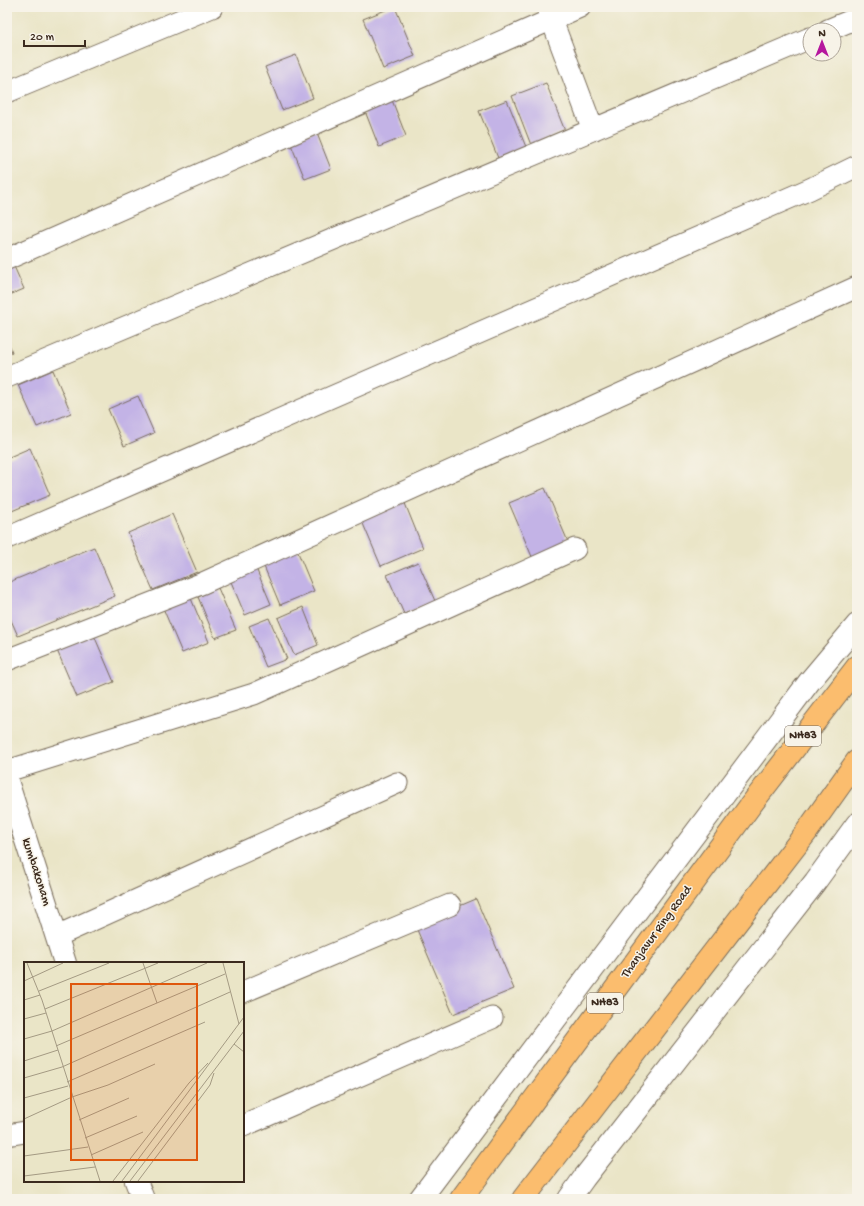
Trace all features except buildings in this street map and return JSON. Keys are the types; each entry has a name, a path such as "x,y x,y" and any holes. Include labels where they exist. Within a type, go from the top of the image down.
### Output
{"highway":[{"name":"Thanjavur Ring Road","path":"461,1199 750,806 857,667"},
{"path":"523,1199 805,834 857,761"}],"street":[{"path":"7,92 212,7"},
{"path":"7,259 550,13 580,7"},
{"path":"550,13 593,130"},
{"path":"842,24 857,18"},
{"path":"7,377 802,41"},
{"path":"7,538 803,192 857,166"},
{"path":"7,660 203,583 857,287"},
{"path":"7,771 254,694 576,549"},
{"path":"420,1199 809,682 857,625"},
{"name":"kumbakonam","path":"7,781 66,962"},
{"path":"57,936 397,783"},
{"path":"569,1199 815,882 857,824"},
{"path":"244,992 450,905"},
{"path":"244,1126 492,1018"},
{"path":"7,1135 24,1132"},
{"path":"136,1182 143,1199"}]}
